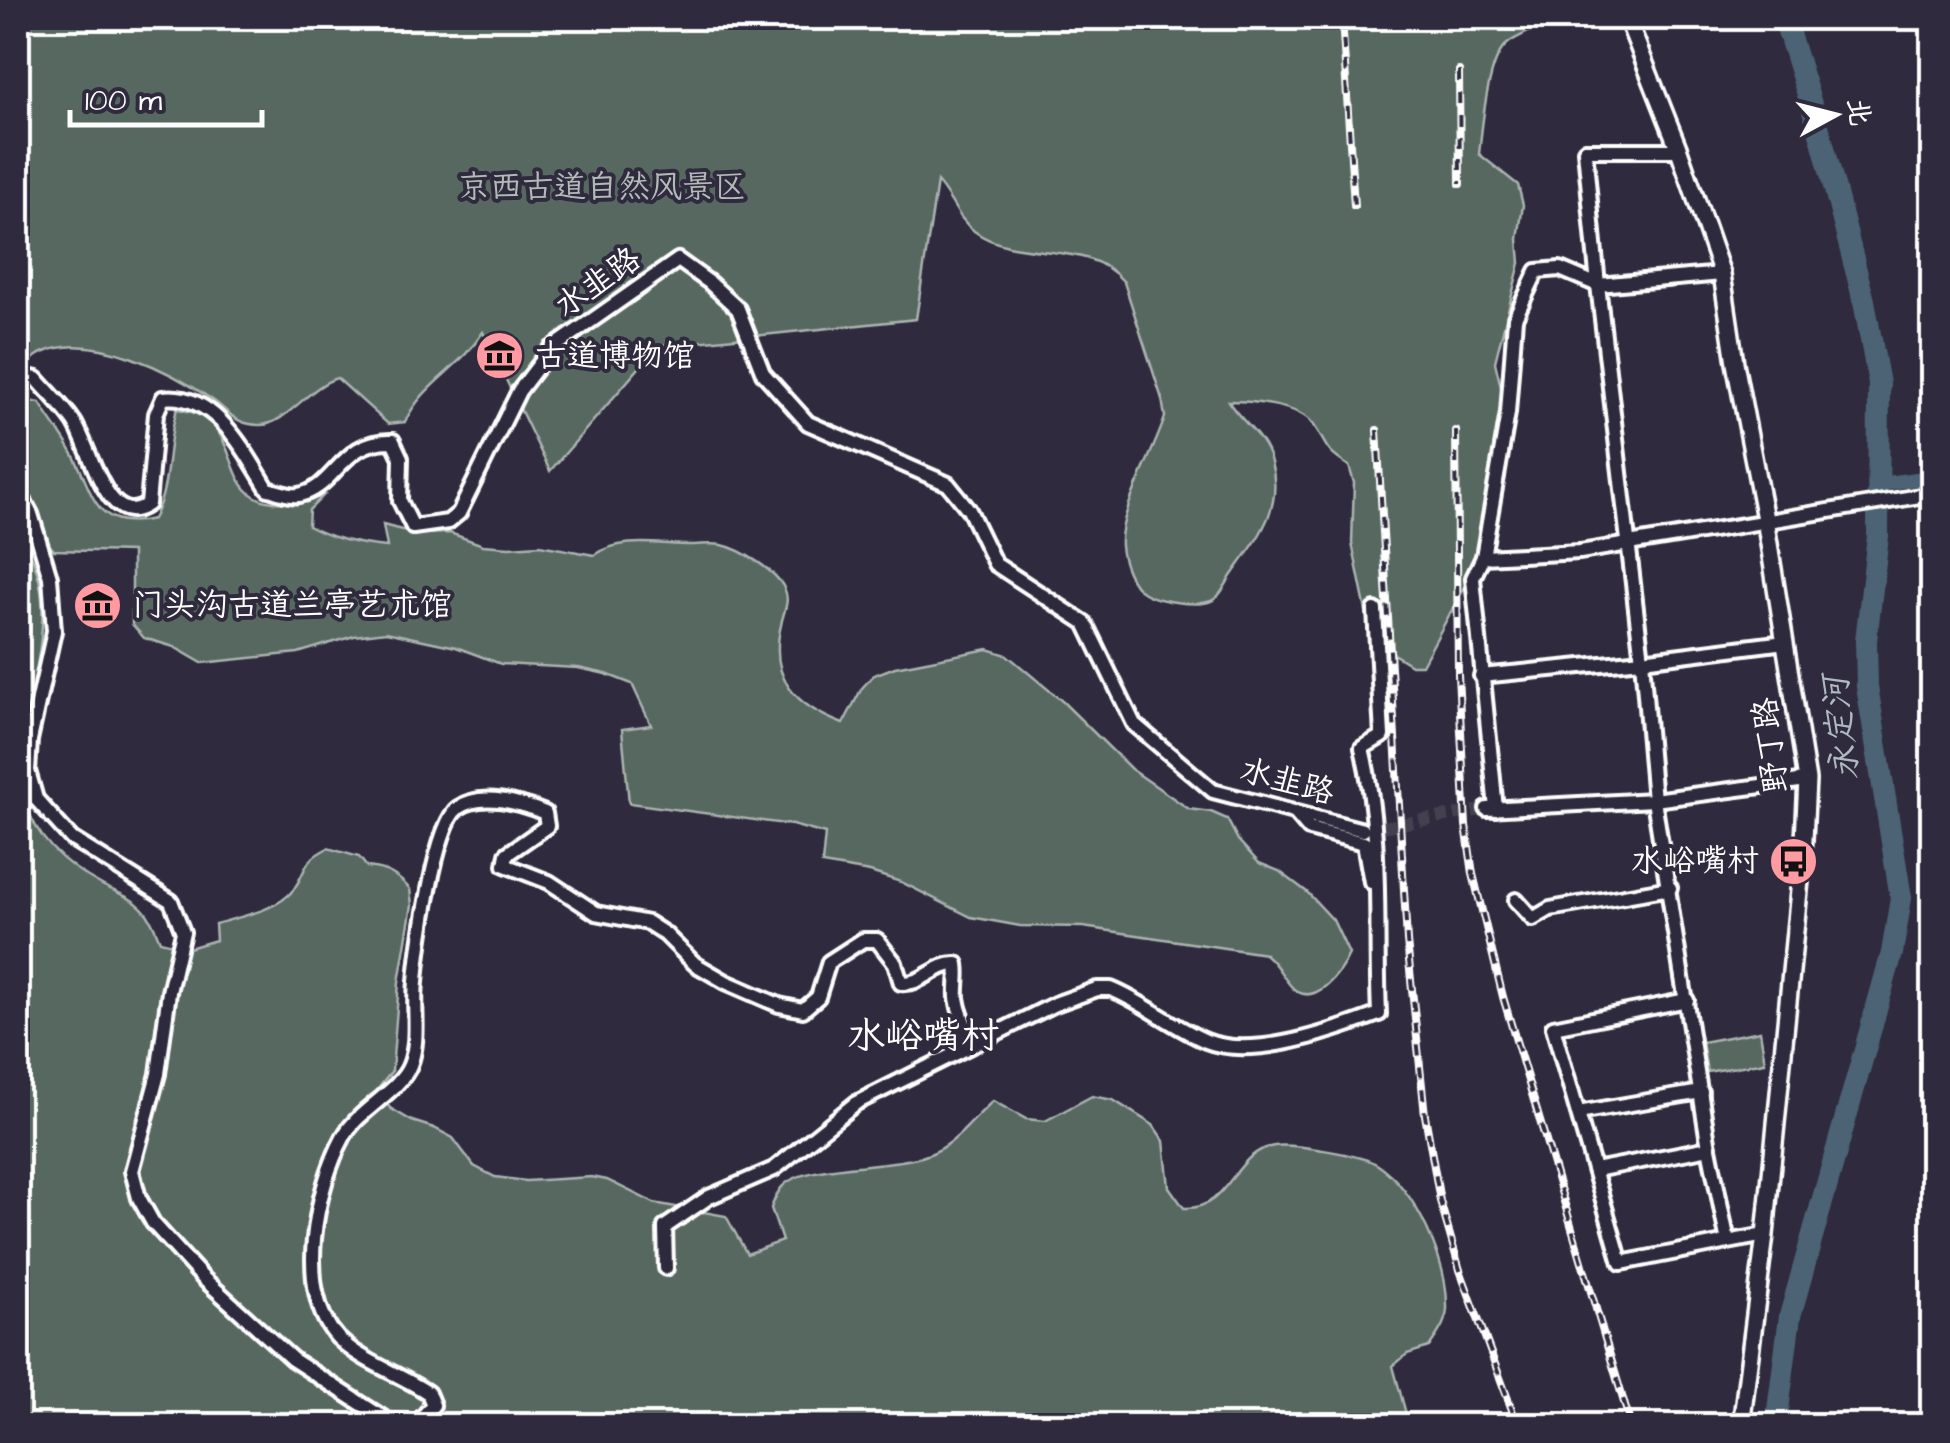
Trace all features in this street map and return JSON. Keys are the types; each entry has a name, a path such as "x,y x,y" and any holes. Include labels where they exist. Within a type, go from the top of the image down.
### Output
{"main road":[{"name":"野丁路","path":"1626,18 1679,150 1722,274 1734,363 1769,518 1807,780 1765,1235 1741,1426"}],"street":[{"path":"1679,150 1585,150 1654,800 1728,1242"},
{"name":"水韭路","path":"18,383 28,377 37,379 74,423 112,502 125,512 138,512 148,504 156,414 163,398 182,396 215,415 237,438 268,488 284,493 298,495 315,487 355,450 374,440 393,442 401,458 400,502 413,527 448,522 459,512 519,390 551,349 678,260 710,282 738,310 763,372 808,423 948,484 968,510 995,564 1085,623 1134,724 1213,791 1362,830"},
{"path":"1722,274 1598,285 1560,270 1537,271 1515,318 1508,413 1483,557 1473,578 1491,809 1654,800 1807,780"},
{"path":"18,490 31,514 50,577 54,630 30,740 28,771 36,799 72,839 172,901 183,932 169,992 158,1074 132,1171 140,1198 154,1223 192,1266 292,1359 388,1421 418,1422 433,1404 428,1393 352,1350 327,1323 316,1298 312,1267 316,1220 344,1136 360,1114 410,1066 416,982 434,864 448,818 458,806 518,801 545,813 547,826 507,854 505,865 549,882 596,913 648,922 666,934 695,964 726,982 780,1004 804,1010 818,997 829,962 862,940 877,940 895,964 901,982 913,984 948,964 956,964 960,977 956,996 968,1024 967,1034 956,1052"},
{"path":"1483,557 1580,552 1932,494"},
{"path":"666,1268 664,1227 710,1197 774,1169 856,1103 1055,1004 1097,989 1112,989 1129,996 1225,1048 1310,1040 1379,1014 1378,868 1362,748 1382,736 1374,610"},
{"path":"1481,676 1785,642"},
{"path":"1296,813 1309,829 1364,843 1377,903"},
{"path":"1516,900 1533,918 1550,908 1670,888"},
{"path":"1687,1000 1553,1027 1620,1262 1765,1235"},
{"path":"1578,1113 1701,1092"},
{"path":"1594,1170 1710,1148"}],"green space":[{"name":"京西古道自然风景区","path":"18,18 1541,18 1499,55 1484,113 1479,154 1518,185 1523,205 1518,239 1520,263 1495,362 1504,400 1484,529 1466,584 1422,665 1411,665 1395,655 1367,616 1352,543 1354,483 1349,466 1330,451 1313,424 1297,412 1261,403 1228,401 1268,452 1274,493 1267,521 1215,599 1177,602 1139,590 1125,565 1122,532 1165,417 1124,282 1091,260 992,241 968,226 937,182 916,319 658,346 550,471 483,332 422,397 405,422 388,424 337,378 279,419 260,425 239,421 177,378 108,350 62,347 39,355 18,372"},
{"path":"28,401 40,403 70,449 97,504 117,520 153,519 163,493 177,409 203,417 218,432 244,486 259,499 284,503 323,496 309,510 308,526 346,540 387,547 383,525 417,534 450,533 483,545 540,545 594,555 628,543 730,547 766,568 784,588 787,602 778,644 779,661 789,688 812,709 843,724 862,688 874,675 895,667 988,649 1007,655 1062,701 1131,769 1189,809 1227,819 1238,840 1259,863 1279,871 1307,892 1333,920 1349,954 1325,987 1307,994 1290,985 1265,954 1083,927 1020,926 971,917 901,882 822,864 825,834 792,825 629,803 622,729 651,725 632,684 606,674 578,668 501,664 456,647 386,632 354,636 298,653 202,663 174,647 144,638 132,624 132,552 54,550 45,540 18,470 18,407"},
{"path":"18,534 35,565 42,598 42,632 22,771 26,803 38,830 55,852 77,870 138,904 160,941 189,948 216,940 215,924 279,902 294,889 310,861 328,848 359,857 367,867 386,871 401,880 410,889 412,905 399,982 392,1071 377,1090 390,1108 453,1138 474,1166 495,1177 526,1181 592,1177 607,1180 654,1203 726,1216 747,1254 782,1241 771,1208 780,1189 792,1179 927,1155 955,1139 993,1101 1026,1119 1045,1121 1092,1096 1113,1100 1153,1125 1164,1141 1169,1187 1184,1208 1212,1200 1260,1150 1274,1146 1311,1148 1358,1157 1378,1165 1405,1191 1427,1228 1446,1288 1446,1317 1429,1347 1407,1354 1393,1366 1409,1425 18,1425"},
{"path":"1760,1031 1765,1062 1707,1072 1702,1042"}],"waterway":[{"name":"永定河","path":"1776,1426 1790,1316 1892,953 1901,898 1867,686 1866,641 1878,536 1879,384 1864,301 1821,136 1784,18"},
{"path":"1878,484 1932,477"}],"tunnel":[{"path":"1366,830 1487,809"}],"railway":[{"path":"1342,18 1354,206"},
{"path":"1459,71 1460,184"},
{"path":"1377,430 1407,941 1425,1115 1440,1201 1460,1270 1518,1426"},
{"path":"1456,431 1458,675 1466,825 1473,874 1503,997 1631,1426"}],"place":[{"name":"古道博物馆","path":"500,356"},
{"name":"门头沟古道兰亭艺术馆","path":"97,605"},
{"name":"水峪嘴村","path":"1794,861"}],"district":[{"name":"水峪嘴村","path":"923,1037"}]}
